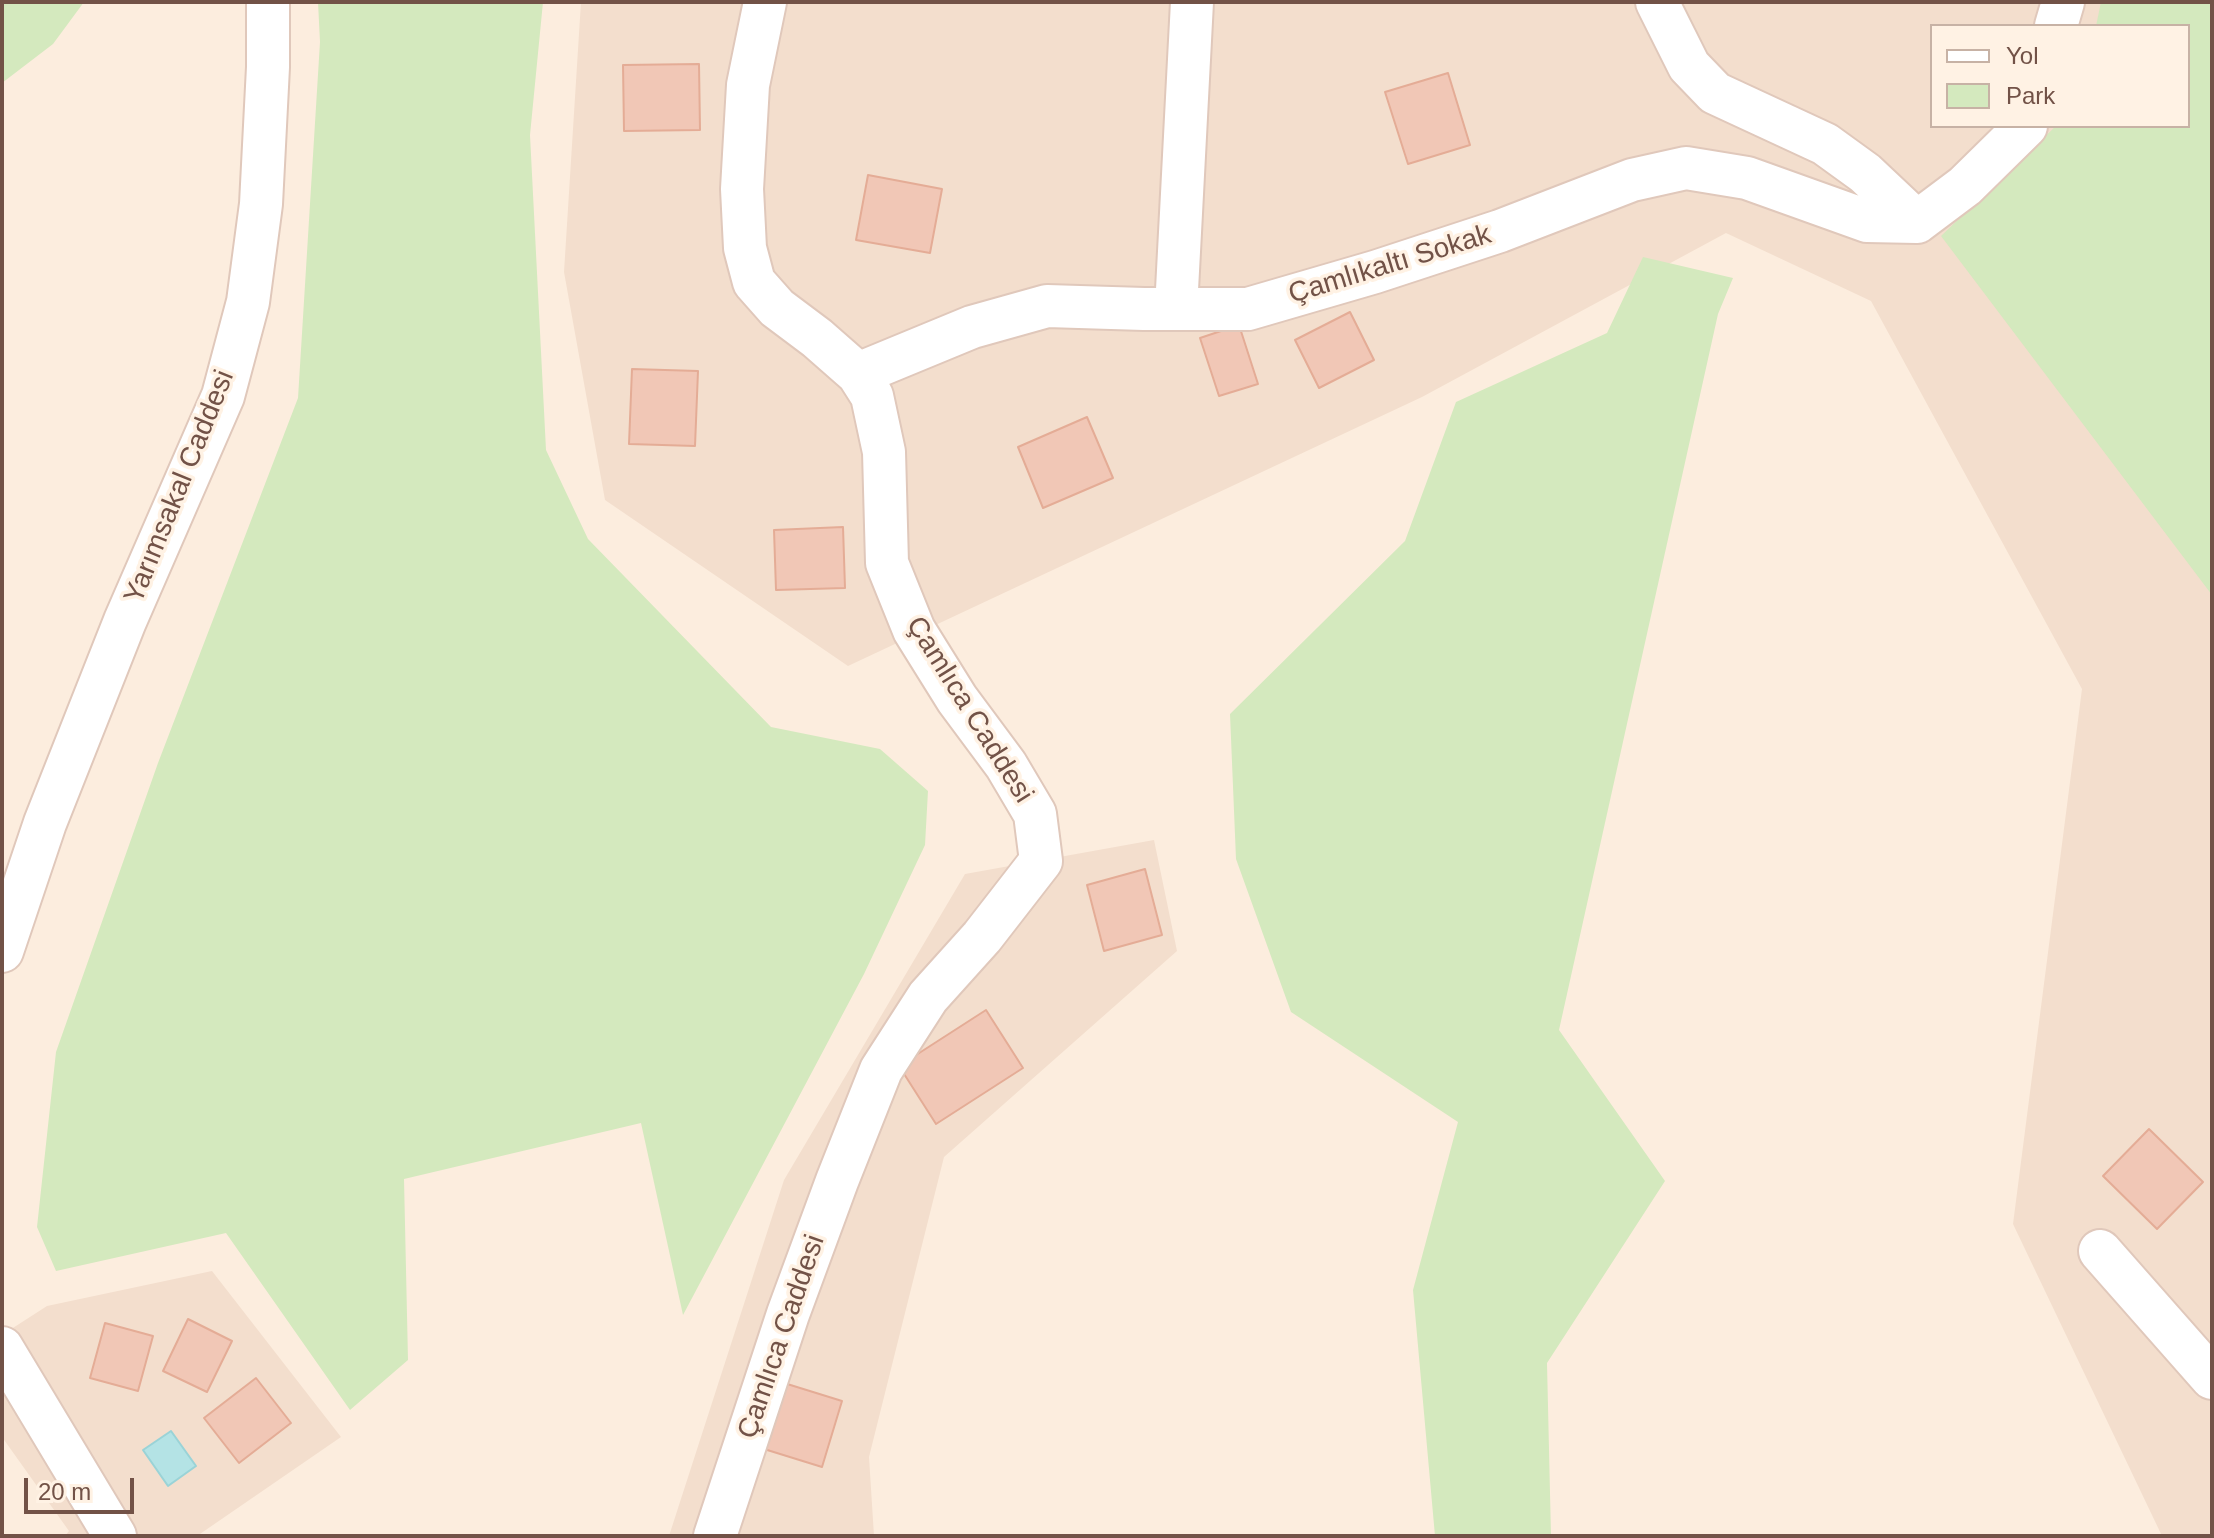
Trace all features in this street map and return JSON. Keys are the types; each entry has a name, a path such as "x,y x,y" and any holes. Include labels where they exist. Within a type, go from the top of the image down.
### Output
{"street":[{"name":"Yarımsakal Caddesi","path":"2,951 45,823 119,635 223,396 248,302 259,218 268,67 268,2"},
{"name":"Çamlıca Caddesi","path":"715,1536 788,1314 881,1070 928,997 982,937 1041,861 1035,814 1006,765 957,699 914,630 887,563 884,452 872,396 858,374 777,308 754,282 745,248 742,189 748,85 765,2"},
{"path":"1176,309 1192,2"},
{"path":"1657,2 1689,66 1715,93 1825,144 1865,173 1917,222 1965,186 2024,128"},
{"path":"2057,24 2063,2"},
{"name":"Çamlıkaltı Sokak","path":"858,374 972,327 1047,306 1248,309 1500,231 1632,180 1686,168 1747,178 1867,221 1917,222"},
{"path":"2100,1251 2212,1378"},
{"path":"2,1348 115,1536"}],"shaded area":[{"path":"581,2 2212,2 2212,1536 2162,1536 2013,1224 2082,689 1871,301 1726,233 1422,397 848,666 605,500 564,272"},
{"path":"1154,840 1177,951 944,1157 869,1457 874,1536 669,1536 784,1180 965,874"},
{"path":"212,1271 341,1437 197,1536 65,1536 69,1531 2,1437 2,1335 47,1306"}],"green space":[{"path":"2,2 84,2 53,44 2,83"},
{"path":"318,2 543,2 530,135 546,450 588,539 771,727 880,749 928,791 925,845 864,974 683,1315 641,1123 404,1179 408,1360 350,1410 226,1233 56,1271 37,1227 56,1052 158,763 298,398 320,42"},
{"path":"2101,2 2212,2 2212,595 1941,236 2054,128 2190,128 2190,24 2096,24"},
{"path":"1643,257 1733,278 1718,314 1559,1030 1665,1181 1547,1363 1551,1536 1435,1536 1413,1290 1458,1122 1291,1012 1236,859 1230,714 1405,541 1456,402 1607,333"}],"water":[{"path":"171,1431 196,1466 168,1486 143,1450"}],"building":[{"path":"699,64 700,130 624,131 623,65"},
{"path":"1448,73 1470,145 1408,164 1385,92"},
{"path":"868,175 942,189 930,253 856,240"},
{"path":"1350,312 1374,360 1319,388 1295,340"},
{"path":"1239,325 1258,384 1219,396 1200,338"},
{"path":"632,369 698,371 695,446 629,444"},
{"path":"1087,417 1113,478 1043,508 1018,447"},
{"path":"843,527 845,588 776,590 774,530"},
{"path":"1145,869 1162,935 1104,951 1087,885"},
{"path":"986,1010 1023,1068 936,1124 899,1066"},
{"path":"2149,1129 2203,1182 2157,1229 2103,1176"},
{"path":"188,1319 232,1341 207,1392 163,1371"},
{"path":"105,1323 153,1336 138,1391 90,1378"},
{"path":"256,1378 291,1423 239,1463 204,1418"},
{"path":"784,1383 842,1401 822,1467 764,1449"}]}
